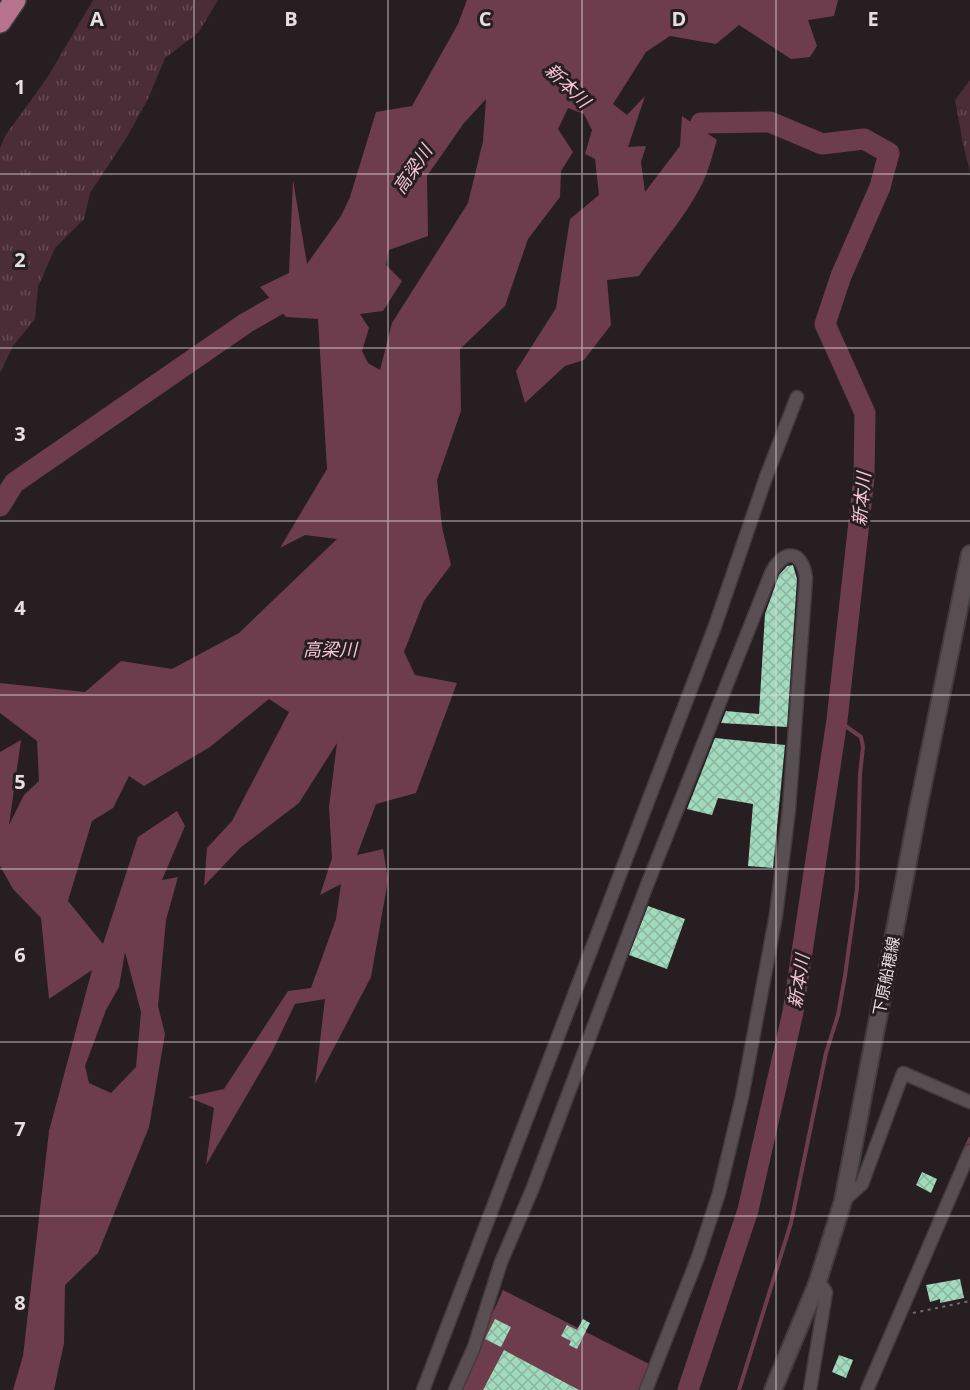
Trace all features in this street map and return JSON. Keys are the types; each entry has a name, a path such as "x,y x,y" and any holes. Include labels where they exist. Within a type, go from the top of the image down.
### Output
{"highway":[{"path":"0,22 15,0"}],"main road":[{"name":"下原船穂線","path":"773,1390 817,1284 843,1200 919,804 970,554"}],"street":[{"path":"423,1390 715,626 766,477 796,398"},
{"path":"455,1390 474,1347 501,1262 532,1190 647,885 735,661 778,560 784,556 792,556 804,567 806,578 790,798 776,915 742,1097 718,1193 694,1267 646,1390"},
{"path":"843,1200 862,1184 903,1073 970,1102"},
{"path":"867,1390 970,1151"},
{"path":"810,1390 826,1292 822,1286 817,1284"}],"path":[{"path":"898,1316 970,1301"}],"green space":[{"path":"93,0 218,0 199,32 165,58 148,99 127,137 90,193 84,219 55,248 38,287 35,319 13,346 0,373 0,148 5,136 47,78"},
{"path":"970,80 970,172 955,100"}],"water":[{"name":"高梁川","path":"467,0 838,0 834,16 808,20 817,46 810,57 791,59 739,25 716,44 670,36 646,52 613,104 627,115 645,96 628,147 646,146 641,162 645,192 680,146 682,116 717,140 708,171 686,211 639,276 607,280 611,325 584,360 565,366 525,403 516,371 556,308 570,219 599,195 595,159 585,154 592,130 584,114 568,108 558,129 573,152 561,171 560,197 528,239 505,306 460,349 461,411 437,480 442,527 451,565 424,601 404,652 415,675 457,683 416,793 376,804 357,855 383,849 388,880 371,977 315,1084 325,999 295,1004 272,1052 206,1165 214,1108 188,1097 224,1089 288,991 311,988 336,919 341,884 320,895 332,858 329,807 337,743 299,803 240,848 204,886 207,848 232,821 289,712 269,699 210,747 144,786 129,776 113,808 92,821 68,901 103,944 138,837 177,811 185,826 162,880 178,877 166,920 158,1006 165,1034 149,1127 98,1253 65,1285 64,1343 54,1390 13,1390 23,1356 49,1131 92,970 49,999 41,918 13,889 0,866 0,752 21,740 9,825 24,795 39,781 37,741 0,713 0,683 85,692 121,661 172,669 239,633 337,539 305,535 280,548 327,469 318,319 286,317 260,287 289,273 293,180 307,264 341,216 350,197 376,112 412,106 458,24","holes":["486,99 483,141 468,203 392,323 380,370 368,363 362,351 369,328 360,314 383,311 402,281 386,265 389,250 428,236 427,176 464,123","125,952 141,1012 136,1067 111,1093 89,1083 85,1066 106,1010 119,987"]},
{"path":"503,1290 653,1366 642,1390 458,1390"}],"building":[{"path":"793,565 797,579 787,727 721,723 726,711 759,714 765,614 779,575 787,566"},
{"path":"715,738 785,745 773,868 748,866 753,804 718,798 712,815 687,809"},
{"path":"648,906 685,919 667,969 629,955"},
{"path":"922,1172 937,1179 931,1193 916,1185"},
{"path":"960,1279 964,1298 940,1303 940,1299 930,1302 926,1285"},
{"path":"495,1319 511,1327 501,1347 485,1339"},
{"path":"583,1319 590,1323 577,1349 569,1345 571,1341 561,1336 567,1325 577,1330"},
{"path":"504,1350 579,1390 483,1390"},
{"path":"839,1355 853,1360 846,1378 832,1372"}],"waterway":[{"name":"新本川","path":"688,1390 748,1210 793,1012 837,720 864,477 865,413 825,324 841,276 880,187 889,153 864,139 822,144 770,122 701,123 689,153"},
{"path":"0,506 14,483 246,323 300,292"},
{"path":"739,1390 791,1223 826,1053 838,1015 845,976 857,889 860,774 863,747 861,737 837,720"},
{"path":"965,1150 970,1139"}]}
